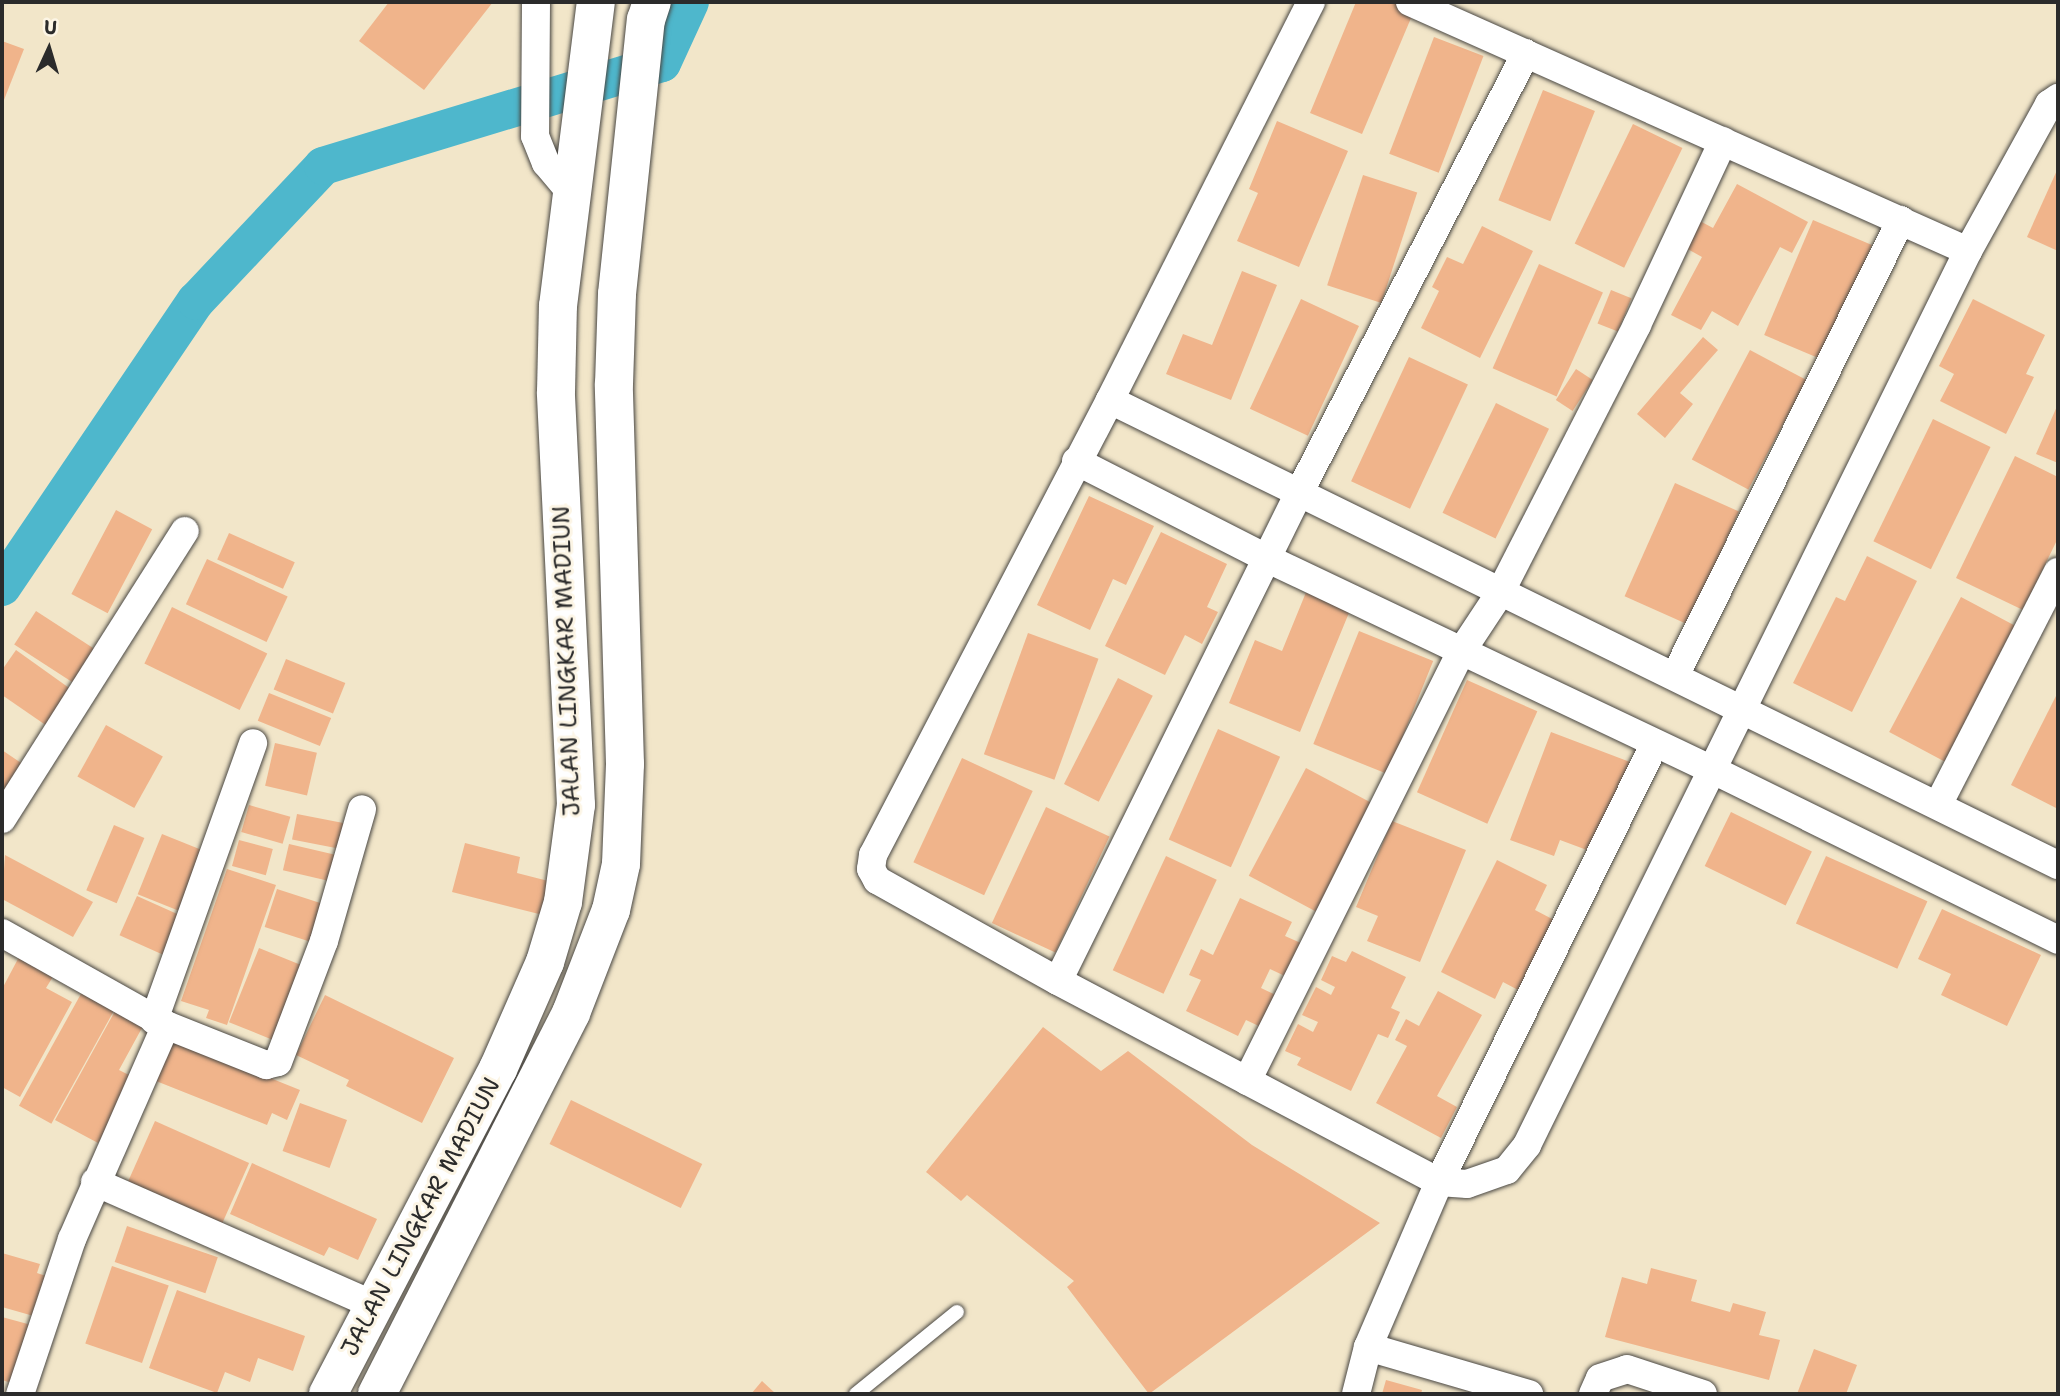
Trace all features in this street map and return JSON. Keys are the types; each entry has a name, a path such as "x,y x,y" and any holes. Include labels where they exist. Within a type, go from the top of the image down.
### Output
{"main road":[{"name":"JALAN LINGKAR MADIUN","path":"328,1394 498,1069 545,962 563,902 576,805 556,392 558,306 594,8"},
{"name":"JALAN LINGKAR MADIUN","path":"377,1394 571,1013 611,910 621,864 625,776 614,384 617,294 649,11"},
{"path":"565,606 620,602"}],"street":[{"path":"536,2 535,136 545,163 573,178"},
{"path":"1311,2 1111,400 1076,461 873,855 871,869 877,880 1058,981 1439,1182 1467,1184 1507,1170 1527,1145 1968,251 2049,104 2058,98"},
{"path":"1410,2 1968,251"},
{"path":"1058,981 1266,558 1526,53"},
{"path":"1247,1082 1461,652 1500,593 1637,325 1723,141"},
{"path":"1675,676 1900,220"},
{"path":"1111,400 1298,495 1675,676 1741,711 2058,865"},
{"path":"1076,461 1266,558 1711,769 2058,940"},
{"path":"2,818 185,531"},
{"path":"1938,805 2058,572"},
{"path":"20,1394 95,1182 160,1023 253,743"},
{"path":"1356,1394 1368,1347 1439,1182 1655,743"},
{"path":"2,933 160,1023 266,1065 278,1062 324,941 362,809"},
{"path":"95,1182 374,1306"},
{"path":"1368,1347 1529,1394"},
{"path":"1593,1394 1600,1378 1627,1369 1703,1394"}],"lane":[{"path":"856,1394 957,1312"}],"building":[{"path":"389,2 493,2 424,90 359,41"},
{"path":"1356,2 1392,2 1414,11 1362,134 1310,113"},
{"path":"1434,37 1483,56 1439,173 1389,154"},
{"path":"2,41 24,49 2,105"},
{"path":"1543,90 1595,111 1550,221 1498,200"},
{"path":"1277,121 1348,151 1299,267 1237,241 1258,193 1249,189"},
{"path":"1633,124 1682,148 1624,268 1575,244"},
{"path":"2058,168 2058,251 2027,237"},
{"path":"1363,175 1417,193 1381,303 1327,285"},
{"path":"1737,184 1808,222 1792,253 1780,247 1738,326 1712,311 1701,330 1671,315 1702,257 1684,247 1698,220 1713,228"},
{"path":"1813,220 1872,245 1823,360 1764,335"},
{"path":"1482,226 1533,251 1480,358 1421,328 1439,291 1432,287 1447,257 1463,264"},
{"path":"1539,264 1603,292 1557,397 1493,368"},
{"path":"1242,271 1277,285 1231,400 1166,374 1183,334 1212,345"},
{"path":"1611,290 1631,298 1618,332 1598,323"},
{"path":"1301,299 1359,326 1308,436 1250,409"},
{"path":"1973,299 2045,335 2026,374 2034,377 2006,434 1940,401 1954,374 1939,366"},
{"path":"1703,337 1718,350 1680,393 1693,404 1665,438 1637,414"},
{"path":"1750,350 1807,380 1748,490 1692,459"},
{"path":"1409,357 1468,384 1410,509 1351,481"},
{"path":"1576,369 1593,380 1573,411 1556,400"},
{"path":"1496,403 1549,429 1496,539 1443,513"},
{"path":"2058,404 2058,463 2036,454"},
{"path":"1933,419 1991,447 1931,569 1873,541"},
{"path":"2015,456 2058,477 2058,538 2023,610 1956,578"},
{"path":"1675,483 1739,511 1689,625 1625,596"},
{"path":"1089,496 1154,526 1126,585 1113,579 1090,630 1037,605"},
{"path":"116,510 152,529 108,613 71,594"},
{"path":"1161,532 1227,564 1207,607 1218,612 1202,644 1185,635 1165,675 1105,646"},
{"path":"229,533 295,562 283,589 217,559"},
{"path":"1867,556 1917,581 1852,712 1793,683 1836,597 1845,601"},
{"path":"207,559 288,597 267,642 186,604"},
{"path":"1309,585 1353,603 1300,732 1229,703 1255,640 1282,651"},
{"path":"1961,597 2025,631 1953,766 1889,732"},
{"path":"172,607 267,653 240,710 144,664"},
{"path":"36,611 98,651 76,685 14,645"},
{"path":"1359,631 1433,661 1387,774 1313,744"},
{"path":"1028,633 1098,659 1054,780 984,754"},
{"path":"16,650 72,690 47,726 2,695 2,670"},
{"path":"286,659 345,683 333,714 274,690"},
{"path":"1118,678 1153,696 1099,802 1064,784"},
{"path":"1467,680 1537,711 1487,824 1417,792"},
{"path":"2058,692 2058,809 2011,785"},
{"path":"269,693 331,718 320,746 258,721"},
{"path":"106,725 163,757 134,808 77,777"},
{"path":"1218,729 1280,757 1231,867 1169,840"},
{"path":"1551,732 1630,762 1595,853 1560,840 1554,856 1510,840"},
{"path":"275,743 317,753 307,796 265,786"},
{"path":"2,750 27,767 2,804"},
{"path":"962,758 1033,791 984,895 913,862"},
{"path":"1306,768 1373,804 1316,911 1249,876"},
{"path":"249,805 290,817 283,844 241,832"},
{"path":"1046,807 1109,837 1055,953 992,923"},
{"path":"1731,812 1812,851 1786,905 1705,866"},
{"path":"297,814 347,824 342,849 292,840"},
{"path":"1392,821 1466,850 1420,962 1367,941 1378,916 1356,907"},
{"path":"114,825 144,838 117,903 86,890"},
{"path":"162,834 209,853 185,913 138,894"},
{"path":"239,840 273,849 266,875 232,866"},
{"path":"465,843 520,857 517,873 556,883 547,916 452,892"},
{"path":"289,844 342,856 336,882 283,870"},
{"path":"5,855 93,902 73,937 2,899"},
{"path":"1166,856 1217,880 1164,994 1113,970"},
{"path":"1826,856 1927,901 1897,969 1796,924"},
{"path":"1497,860 1547,885 1535,910 1556,921 1520,991 1503,982 1495,999 1441,972"},
{"path":"227,869 276,885 227,1025 206,1018 209,1010 181,1001"},
{"path":"277,889 326,905 314,943 265,927"},
{"path":"137,896 185,917 167,956 120,935"},
{"path":"1240,898 1292,922 1285,936 1303,944 1287,977 1270,969 1261,988 1278,996 1263,1028 1246,1020 1238,1036 1186,1011 1201,980 1189,975 1201,949 1213,955"},
{"path":"1942,909 2041,955 2007,1026 1941,995 1951,974 1918,959"},
{"path":"259,948 311,969 281,1043 229,1022"},
{"path":"1352,951 1406,977 1391,1008 1400,1012 1388,1038 1378,1034 1351,1091 1297,1065 1301,1058 1285,1051 1298,1024 1313,1032 1318,1022 1302,1015 1316,987 1331,995 1335,987 1321,980 1332,956 1346,962"},
{"path":"19,957 54,975 46,988 72,1002 20,1097 2,1087 2,989"},
{"path":"1438,991 1482,1015 1437,1096 1457,1107 1441,1138 1376,1103 1407,1046 1395,1040 1406,1019 1419,1026"},
{"path":"82,992 114,1010 51,1124 19,1106"},
{"path":"325,995 454,1058 422,1123 346,1086 349,1080 296,1055"},
{"path":"115,1011 143,1026 119,1070 135,1078 98,1143 55,1120"},
{"path":"1043,1027 1101,1071 1128,1051 1252,1145 1380,1223 1149,1394 1067,1287 1074,1281 967,1195 961,1201 926,1172"},
{"path":"173,1039 300,1090 287,1120 272,1113 267,1125 156,1081"},
{"path":"571,1100 702,1164 681,1208 550,1144"},
{"path":"300,1103 347,1120 330,1168 283,1151"},
{"path":"155,1121 249,1163 222,1223 128,1181"},
{"path":"252,1163 377,1219 358,1260 329,1247 324,1256 230,1214"},
{"path":"127,1226 218,1257 205,1293 115,1262"},
{"path":"2,1253 40,1264 37,1273 49,1277 37,1317 2,1307"},
{"path":"112,1266 169,1286 142,1363 85,1344"},
{"path":"1651,1268 1697,1280 1691,1301 1730,1312 1733,1303 1766,1312 1759,1335 1780,1340 1769,1380 1605,1337 1622,1277 1647,1284"},
{"path":"177,1290 305,1336 293,1371 258,1358 250,1382 225,1372 217,1393 149,1368"},
{"path":"2,1317 35,1326 18,1385 2,1380"},
{"path":"1814,1349 1857,1365 1846,1394 1797,1394"},
{"path":"1386,1380 1422,1390 1421,1394 1382,1394"},
{"path":"762,1381 776,1394 751,1394"}],"waterway":[{"path":"2,587 196,301 323,166 662,63 690,2"}]}
